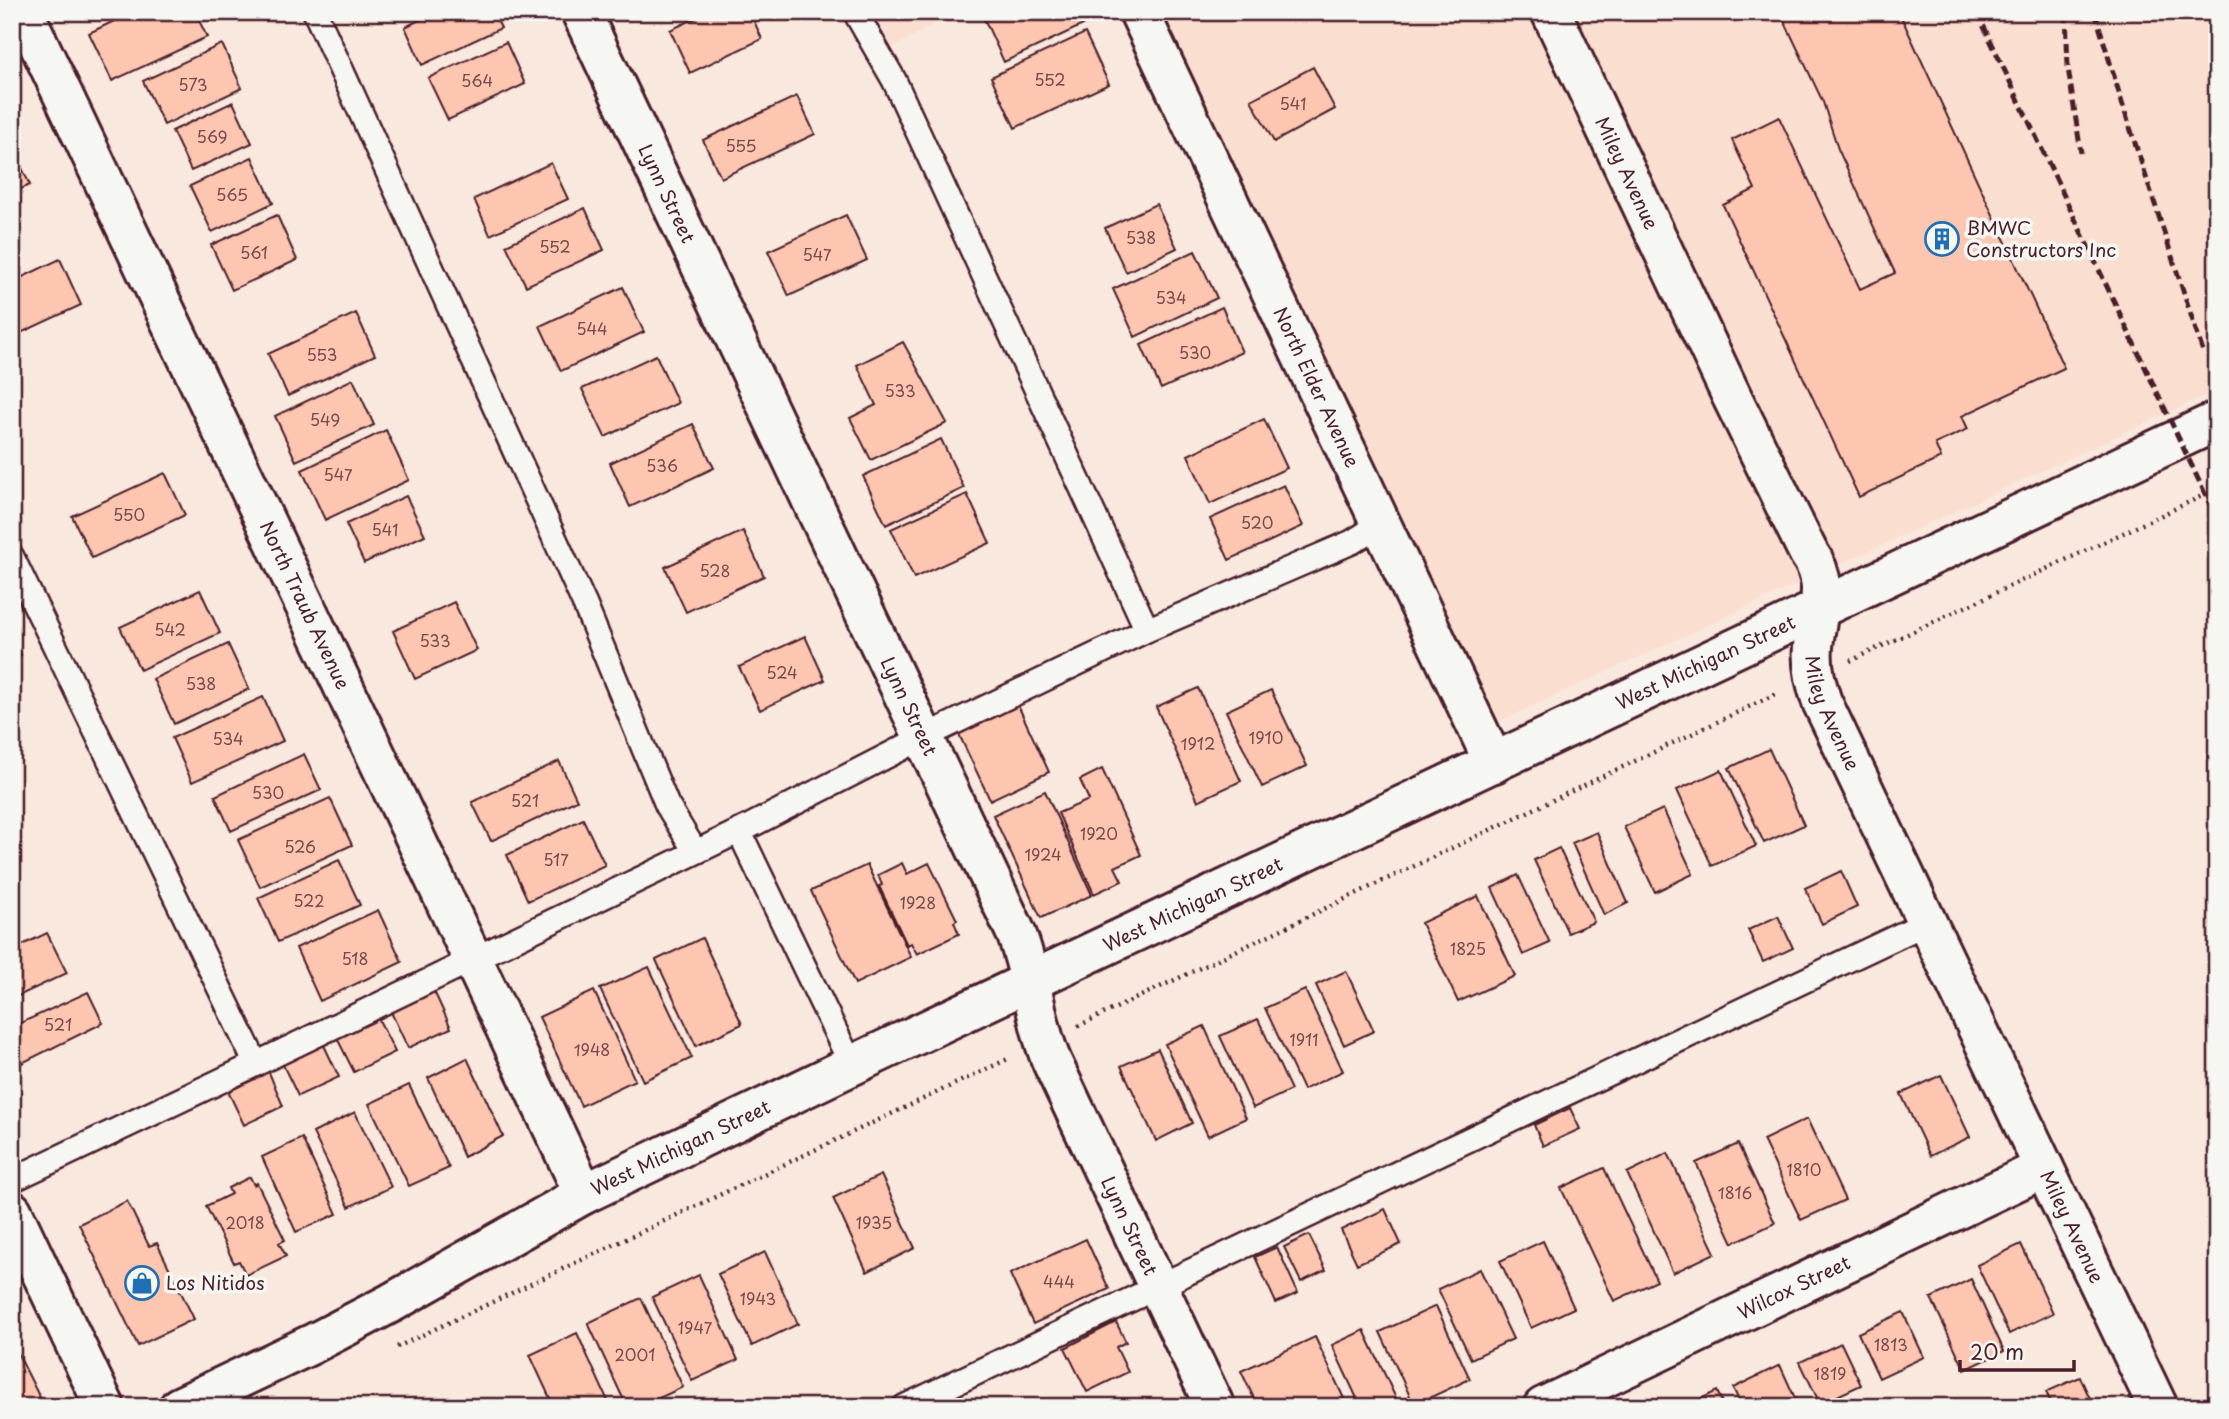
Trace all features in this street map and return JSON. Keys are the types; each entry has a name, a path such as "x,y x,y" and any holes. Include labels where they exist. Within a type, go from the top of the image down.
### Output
{"street":[{"name":"Lynn Street","path":"581,12 1016,933 1027,962 1039,1026 1052,1062 1215,1407"},
{"name":"North Elder Avenue","path":"1139,12 1494,762"},
{"name":"Miley Avenue","path":"1551,12 1732,397 1808,552 1818,565 1821,589 1813,655 1819,693 2158,1407"},
{"name":"North Traub Avenue","path":"25,17 584,1194"},
{"name":"West Michigan Street","path":"179,1407 391,1303 584,1194 2217,421"},
{"name":"Wilcox Street","path":"1543,1407 2044,1168"},
{"path":"12,1211 105,1407"}],"lane":[{"path":"315,12 585,606 667,805 695,852"},
{"path":"855,12 894,80 1147,630"},
{"path":"12,1180 739,831 923,737 1147,630 1352,542 1381,524"},
{"path":"12,557 256,1064"},
{"path":"739,831 852,1066"},
{"path":"904,1407 1928,922"}],"path":[{"path":"1854,659 2217,489"},
{"path":"1078,1026 1781,692"},
{"path":"385,1353 1009,1058"}],"shaded area":[{"path":"865,12 955,12 884,52"},
{"path":"1159,12 2217,12 2217,390 1498,722"}],"building":[{"path":"133,12 195,12 207,37 112,81 89,33"},
{"path":"436,12 493,12 501,28 422,65 405,27"},
{"path":"709,12 750,12 762,39 690,73 670,30"},
{"path":"981,12 1077,12 1083,25 1004,62"},
{"name":"BMWC Constructors Inc","path":"1780,12 1899,12 2064,368 1962,416 1968,429 1935,444 1941,458 1859,497 1723,205 1755,189 1732,140 1779,117 1860,289 1895,273 1838,149 1823,102"},
{"path":"1085,33 1109,84 1015,128 991,77"},
{"path":"506,42 525,84 448,120 428,78"},
{"path":"222,44 242,88 164,125 143,81"},
{"path":"1313,67 1335,109 1274,142 1251,100"},
{"path":"797,96 815,134 721,178 703,140"},
{"path":"233,102 252,143 191,171 172,131"},
{"path":"12,147 30,185 12,193"},
{"path":"252,157 273,203 212,232 190,186"},
{"path":"551,163 568,199 490,235 474,199"},
{"path":"1156,204 1177,248 1126,272 1105,228"},
{"path":"585,208 604,250 526,286 506,245"},
{"path":"277,215 297,260 232,290 211,245"},
{"path":"846,215 867,260 789,296 768,251"},
{"path":"1195,251 1217,298 1135,337 1113,289"},
{"path":"60,259 81,305 12,337 12,282"},
{"path":"623,287 644,332 561,371 540,326"},
{"path":"1222,307 1242,352 1161,389 1141,345"},
{"path":"356,313 375,355 288,396 268,354"},
{"path":"903,342 947,423 871,460 850,418 876,405 857,365"},
{"path":"656,355 678,403 605,437 582,389"},
{"path":"353,379 374,425 296,461 275,416"},
{"path":"1264,419 1287,468 1210,504 1188,455"},
{"path":"693,424 714,468 630,507 610,463"},
{"path":"386,430 409,480 325,520 302,470"},
{"path":"941,439 964,488 886,525 863,476"},
{"path":"165,473 185,515 92,558 72,516"},
{"path":"1284,485 1303,526 1229,560 1210,519"},
{"path":"967,494 990,543 914,578 891,529"},
{"path":"406,496 425,535 364,563 346,524"},
{"path":"743,531 764,576 686,612 665,567"},
{"path":"200,590 220,633 140,670 120,627"},
{"path":"454,602 477,650 415,679 393,631"},
{"path":"12,636 21,655 12,659"},
{"path":"805,636 825,680 760,710 739,667"},
{"path":"228,644 249,689 174,724 153,679"},
{"path":"1198,688 1241,781 1198,801 1156,707"},
{"path":"1271,690 1307,766 1262,787 1226,711"},
{"path":"263,697 283,741 192,782 172,738"},
{"path":"1016,701 1049,772 990,800 956,728"},
{"path":"1769,749 1804,825 1764,843 1729,768"},
{"path":"304,754 321,790 231,831 215,796"},
{"path":"559,761 577,800 491,841 472,802"},
{"path":"1102,769 1141,855 1115,867 1122,881 1094,894 1058,813 1089,800 1080,780"},
{"path":"1721,770 1756,846 1712,866 1677,790"},
{"path":"1045,791 1092,895 1041,918 993,815"},
{"path":"330,798 352,845 260,887 238,840"},
{"path":"1663,809 1693,874 1655,892 1624,827"},
{"path":"583,819 605,865 528,901 507,855"},
{"path":"1597,832 1628,903 1604,915 1572,843"},
{"path":"1559,848 1594,922 1568,933 1534,860"},
{"path":"339,860 360,905 278,942 258,898"},
{"path":"902,863 907,874 929,863 957,920 954,922 959,934 917,954 911,943 907,945 879,886 882,885 878,875"},
{"path":"867,865 911,957 855,984 811,891"},
{"path":"1841,871 1857,907 1822,924 1805,888"},
{"path":"1518,875 1550,943 1523,955 1492,888"},
{"path":"1478,896 1515,976 1458,1002 1421,923"},
{"path":"378,910 402,962 320,1001 296,948"},
{"path":"1778,916 1793,948 1763,962 1748,930"},
{"path":"47,933 67,973 12,999 12,950"},
{"path":"702,938 742,1024 696,1046 656,960"},
{"path":"649,967 692,1058 643,1081 600,989"},
{"path":"1346,971 1374,1031 1344,1045 1316,985"},
{"path":"433,989 451,1028 408,1048 390,1010"},
{"path":"1305,990 1343,1071 1303,1090 1265,1008"},
{"path":"594,991 635,1080 581,1106 539,1017"},
{"path":"88,992 103,1023 22,1063 12,1043 12,1027"},
{"path":"377,1016 395,1052 354,1072 336,1036"},
{"path":"1258,1019 1291,1090 1253,1108 1220,1036"},
{"path":"1204,1026 1246,1118 1208,1136 1165,1044"},
{"path":"322,1041 339,1077 298,1096 281,1061"},
{"path":"1158,1049 1192,1123 1156,1141 1121,1066"},
{"path":"467,1058 503,1136 464,1157 428,1078"},
{"path":"268,1070 283,1106 244,1125 227,1089"},
{"path":"1941,1075 1970,1137 1930,1156 1901,1094"},
{"path":"409,1085 449,1168 409,1186 369,1104"},
{"path":"1570,1108 1580,1129 1543,1146 1534,1125"},
{"path":"355,1112 391,1187 349,1207 313,1133"},
{"path":"1807,1119 1845,1200 1801,1220 1763,1140"},
{"path":"302,1138 337,1214 296,1232 262,1157"},
{"path":"1738,1144 1775,1223 1733,1243 1696,1163"},
{"path":"1668,1153 1715,1253 1673,1273 1627,1173"},
{"path":"1604,1168 1657,1281 1614,1301 1561,1188"},
{"path":"881,1175 915,1248 867,1272 833,1198"},
{"path":"250,1177 254,1185 257,1183 285,1240 279,1243 286,1256 246,1275 239,1261 234,1263 206,1206 231,1194 228,1188"},
{"name":"Los Nitidos","path":"127,1201 149,1246 157,1243 194,1319 138,1346 79,1224"},
{"path":"1385,1209 1401,1244 1357,1264 1341,1230"},
{"path":"1309,1235 1326,1270 1301,1282 1284,1247"},
{"path":"1086,1239 1109,1289 1033,1324 1010,1274"},
{"path":"1543,1241 1574,1308 1531,1328 1500,1261"},
{"path":"2021,1244 2053,1313 2009,1334 1977,1265"},
{"path":"1277,1247 1298,1293 1276,1303 1255,1257"},
{"path":"765,1252 798,1324 752,1346 718,1274"},
{"path":"1480,1269 1513,1339 1471,1359 1438,1289"},
{"path":"699,1275 738,1360 692,1381 652,1297"},
{"path":"1971,1279 2004,1351 1965,1370 1931,1298"},
{"path":"641,1298 683,1387 640,1407 627,1407 588,1323"},
{"path":"1436,1306 1470,1379 1414,1405 1380,1332"},
{"path":"1903,1312 1924,1357 1879,1378 1858,1333"},
{"path":"1116,1322 1126,1342 1116,1347 1128,1372 1087,1392 1065,1348"},
{"path":"1364,1330 1400,1407 1361,1407 1332,1345"},
{"path":"577,1333 608,1401 597,1407 554,1407 530,1355"},
{"path":"1315,1337 1348,1407 1258,1407 1241,1371"},
{"path":"12,1342 40,1398 23,1407 12,1407"},
{"path":"1841,1343 1861,1385 1820,1404 1800,1362"},
{"path":"1780,1365 1799,1407 1742,1407 1733,1388"},
{"path":"2080,1377 2094,1407 2053,1407 2046,1392"},
{"path":"1717,1391 1724,1407 1684,1407"}],"railway":[{"path":"1977,12 2217,519"},
{"path":"2066,12 2068,68 2081,153"},
{"path":"2095,12 2204,355"}],"place":[{"name":"BMWC Constructors Inc","path":"1942,239"},
{"name":"Los Nitidos","path":"142,1283"}]}
